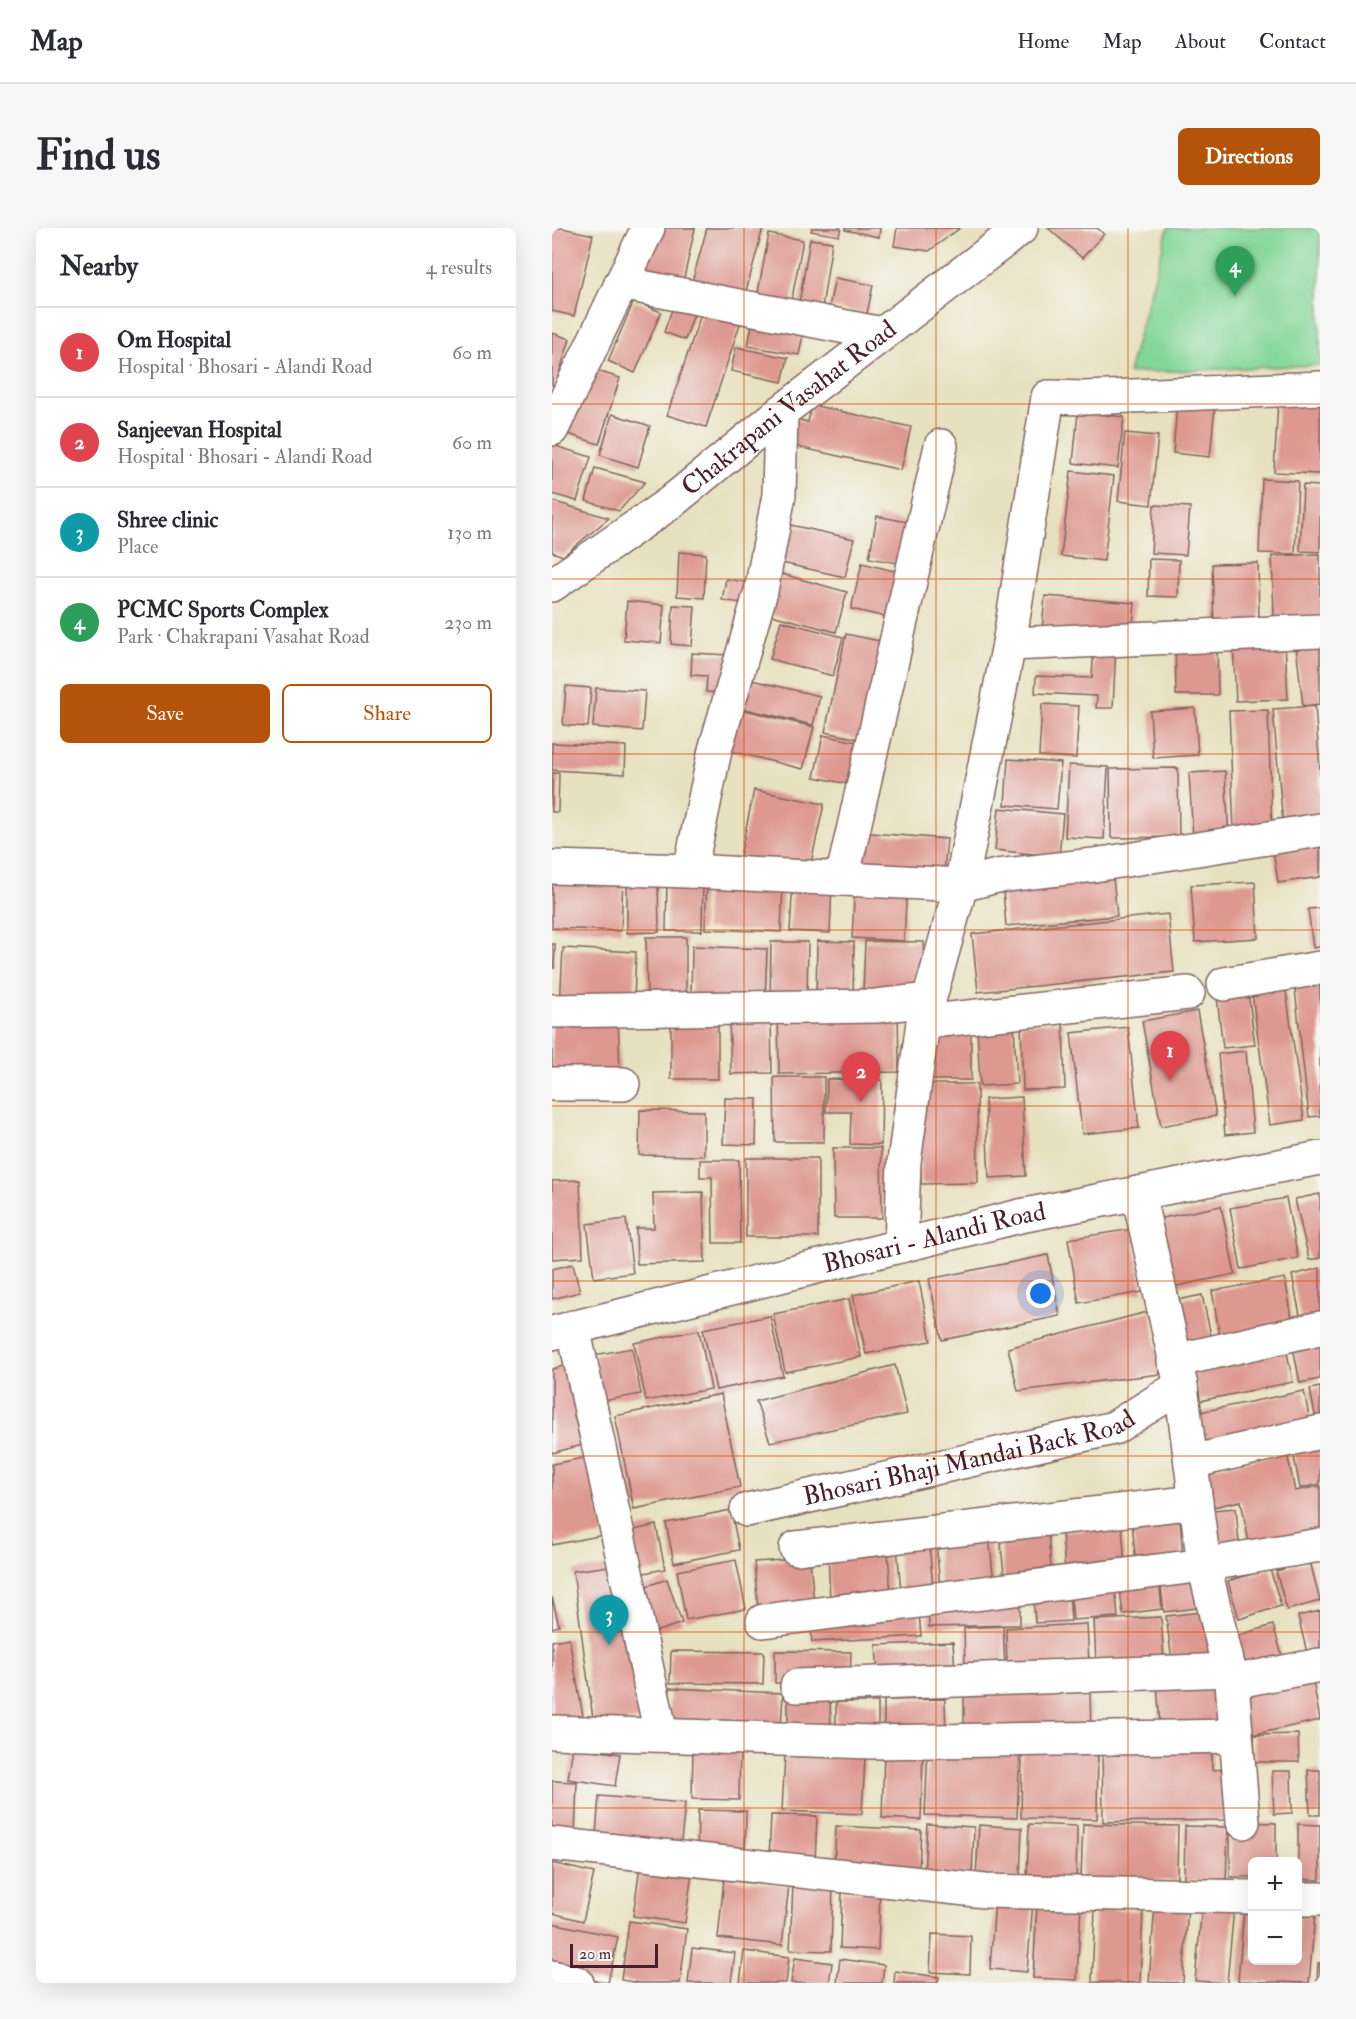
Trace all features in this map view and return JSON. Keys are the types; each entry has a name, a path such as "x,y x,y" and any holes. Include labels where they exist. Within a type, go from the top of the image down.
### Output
{"street":[{"path":"552,429 648,228"},
{"name":"Chakrapani Vasahat Road","path":"552,585 670,503 781,412 1022,228"},
{"path":"621,283 882,334"},
{"path":"901,1246 904,1161 926,1010 961,885 1009,644 1048,397 1085,398 1320,388"},
{"path":"690,871 715,750 761,591 779,495 781,412"},
{"path":"842,879 941,446"},
{"path":"1009,644 1320,631"},
{"path":"552,867 690,871 961,885 997,876 1094,865 1320,830"},
{"path":"1224,984 1320,968"},
{"path":"552,1011 876,1006 926,1010 1188,993"},
{"path":"552,1084 623,1084"},
{"name":"Bhosari - Alandi Road","path":"562,1330 1020,1216 1320,1158"},
{"path":"1138,1193 1178,1374 1204,1565 1231,1676 1243,1822"},
{"name":"Bhosari Bhaji Mandai Back Road","path":"747,1510 1114,1428 1178,1374 1320,1328"},
{"path":"562,1330 661,1734"},
{"path":"1191,1462 1320,1432"},
{"path":"796,1548 1196,1502"},
{"path":"763,1621 1204,1565 1320,1545"},
{"path":"797,1686 1231,1676 1320,1665"},
{"path":"552,1732 872,1742 1235,1736"},
{"path":"552,1844 985,1891 1248,1898"},
{"path":"1302,1899 1320,1899"},
{"path":"552,1977 578,1983"}],"green space":[{"path":"1168,228 1320,228 1320,365 1128,373"}],"building":[{"path":"552,228 593,235 574,316 552,311"},
{"path":"660,228 695,228 682,287 642,278"},
{"path":"707,228 763,228 745,295 692,282"},
{"path":"812,228 841,228 839,236 811,231"},
{"path":"845,228 880,228 879,237 845,230"},
{"path":"897,228 960,228 929,251 894,246"},
{"path":"1048,228 1097,228 1104,234 1082,258"},
{"path":"769,234 803,240 790,309 756,303"},
{"path":"810,239 832,242 822,308 799,304"},
{"path":"835,278 873,285 867,314 829,307"},
{"path":"634,301 661,312 635,373 608,361"},
{"path":"675,301 696,308 685,340 664,332"},
{"path":"705,302 743,315 706,427 667,415"},
{"path":"754,314 805,324 799,355 748,346"},
{"path":"552,333 570,339 555,386 552,385"},
{"path":"736,347 788,358 782,382 731,371"},
{"path":"584,367 620,378 599,444 562,432"},
{"path":"1278,401 1320,403 1320,474 1274,472"},
{"path":"1177,403 1215,406 1210,457 1173,453"},
{"path":"812,405 911,427 901,470 789,445 796,419 808,422"},
{"path":"1078,412 1124,417 1118,468 1073,463"},
{"path":"612,414 650,426 638,467 600,455"},
{"path":"1125,433 1158,436 1151,505 1118,501"},
{"path":"552,445 591,457 577,501 552,494"},
{"path":"595,468 645,482 619,511 586,501"},
{"path":"1071,471 1114,476 1104,561 1061,556"},
{"path":"1262,479 1298,481 1295,554 1259,553"},
{"path":"1303,485 1320,486 1320,552 1300,551"},
{"path":"552,501 609,518 563,556 552,552"},
{"path":"1154,505 1190,507 1186,555 1151,553"},
{"path":"877,516 917,524 909,565 869,558"},
{"path":"777,522 854,539 845,577 768,560"},
{"path":"679,552 706,554 704,598 677,596"},
{"path":"1320,554 1320,616 1274,617 1272,556"},
{"path":"1149,559 1179,560 1178,597 1148,596"},
{"path":"862,563 906,574 894,619 851,609"},
{"path":"1258,563 1259,625 1214,626 1212,564"},
{"path":"775,572 847,592 836,632 764,613"},
{"path":"726,579 750,583 747,604 722,600"},
{"path":"1045,596 1135,603 1132,636 1042,630"},
{"path":"627,601 664,605 661,643 624,640"},
{"path":"673,605 695,606 692,646 671,644"},
{"path":"781,621 843,637 833,676 770,659"},
{"path":"846,634 885,642 864,740 825,732"},
{"path":"1320,635 1320,704 1303,706 1295,638"},
{"path":"1217,638 1218,695 1176,695 1175,639"},
{"path":"1285,642 1288,699 1236,701 1233,644"},
{"path":"1094,643 1116,644 1113,708 1096,708 1097,696 1035,693 1036,676 1092,678"},
{"path":"692,653 730,655 728,693 706,692 707,676 691,675"},
{"path":"743,678 820,696 813,725 737,707"},
{"path":"566,686 591,688 588,727 563,725"},
{"path":"596,688 645,691 642,731 593,727"},
{"path":"1042,704 1079,706 1076,758 1039,756"},
{"path":"1315,706 1320,770 1320,823 1283,825 1273,709"},
{"path":"732,707 814,727 803,769 722,749"},
{"path":"1195,708 1198,755 1153,758 1150,711"},
{"path":"1268,710 1272,829 1234,831 1229,711"},
{"path":"823,735 867,744 858,786 814,777"},
{"path":"552,743 626,746 625,774 552,770"},
{"path":"1008,759 1061,763 1057,809 1005,805"},
{"path":"1069,765 1108,767 1104,839 1065,837"},
{"path":"1178,768 1179,837 1111,838 1110,769"},
{"path":"1225,771 1229,836 1193,838 1189,773"},
{"path":"552,773 559,773 558,812 552,812"},
{"path":"754,790 824,804 809,872 740,857"},
{"path":"999,808 1063,814 1059,857 995,850"},
{"path":"858,832 947,839 943,883 855,875"},
{"path":"1320,837 1320,877 1278,883 1272,843"},
{"path":"1112,867 1117,916 1006,926 1002,878"},
{"path":"552,874 623,877 621,931 552,928"},
{"path":"667,878 703,879 702,931 666,931"},
{"path":"707,879 783,882 781,932 705,929"},
{"path":"793,880 832,882 830,933 790,931"},
{"path":"855,882 907,885 904,941 852,938"},
{"path":"1255,882 1258,938 1195,942 1191,885"},
{"path":"658,883 659,932 627,933 627,884"},
{"path":"1320,908 1320,947 1313,948 1308,909"},
{"path":"1168,914 1174,972 978,992 972,934"},
{"path":"646,937 686,937 686,998 647,999"},
{"path":"817,941 854,942 853,999 816,998"},
{"path":"865,941 924,942 923,993 863,992"},
{"path":"771,942 808,942 807,1001 770,1000"},
{"path":"552,944 555,944 554,968 552,968"},
{"path":"692,946 767,949 765,1002 691,1000"},
{"path":"563,948 636,952 634,1000 560,1006"},
{"path":"1320,977 1320,1116 1309,1117 1294,980"},
{"path":"1285,983 1304,1120 1270,1125 1251,987"},
{"path":"1247,984 1255,1045 1223,1048 1216,989"},
{"path":"898,1007 899,1072 779,1074 778,1009"},
{"path":"1197,1011 1216,1116 1161,1126 1142,1021"},
{"path":"618,1014 620,1073 552,1075 552,1016"},
{"path":"771,1016 772,1073 731,1074 729,1017"},
{"path":"718,1021 718,1079 671,1079 671,1022"},
{"path":"1063,1022 1065,1089 1023,1090 1021,1024"},
{"path":"1014,1025 1017,1084 980,1086 977,1026"},
{"path":"1128,1027 1139,1128 1082,1134 1071,1033"},
{"path":"931,1028 971,1028 971,1080 931,1080"},
{"path":"1246,1051 1253,1132 1225,1135 1218,1054"},
{"path":"774,1077 824,1077 824,1142 775,1142"},
{"path":"827,1079 882,1080 881,1145 850,1144 851,1112 826,1112"},
{"path":"920,1084 977,1084 978,1183 921,1184"},
{"path":"1022,1097 1026,1176 989,1178 985,1099"},
{"path":"725,1098 757,1099 756,1145 723,1144"},
{"path":"640,1110 704,1111 704,1156 639,1155"},
{"path":"833,1148 881,1148 882,1218 834,1218"},
{"path":"746,1158 818,1158 818,1237 746,1237"},
{"path":"700,1160 739,1160 740,1243 713,1243 712,1177 700,1177"},
{"path":"580,1180 583,1257 552,1259 552,1181"},
{"path":"703,1192 705,1262 637,1264 636,1228 654,1228 653,1193"},
{"path":"1320,1194 1320,1258 1309,1260 1295,1199"},
{"path":"1286,1198 1298,1258 1241,1269 1230,1208"},
{"path":"1221,1206 1235,1274 1172,1287 1157,1219"},
{"path":"626,1219 633,1273 594,1278 587,1224"},
{"path":"1132,1229 1143,1292 1079,1303 1068,1239"},
{"path":"1048,1255 1060,1316 942,1340 929,1279"},
{"path":"573,1264 580,1292 552,1299 552,1269"},
{"path":"1320,1268 1320,1321 1302,1325 1292,1275"},
{"path":"1285,1278 1293,1324 1220,1338 1212,1291"},
{"path":"919,1281 931,1341 866,1354 853,1295"},
{"path":"1202,1295 1213,1344 1183,1350 1173,1301"},
{"path":"849,1299 861,1357 785,1372 773,1314"},
{"path":"1151,1311 1160,1374 1018,1391 1008,1348"},
{"path":"770,1316 783,1376 716,1390 703,1329"},
{"path":"699,1330 711,1389 646,1401 634,1343"},
{"path":"1320,1336 1320,1379 1300,1383 1292,1342"},
{"path":"1285,1343 1293,1382 1199,1401 1191,1362"},
{"path":"632,1348 641,1394 603,1401 594,1355"},
{"path":"572,1364 583,1409 573,1412 582,1445 552,1453 552,1369"},
{"path":"895,1365 907,1414 770,1442 756,1401"},
{"path":"1320,1387 1320,1424 1317,1425 1310,1389"},
{"path":"1304,1391 1311,1427 1202,1449 1195,1413"},
{"path":"721,1394 740,1487 634,1509 615,1416"},
{"path":"1320,1447 1320,1484 1300,1488 1293,1452"},
{"path":"1287,1453 1295,1491 1320,1486 1320,1534 1250,1548 1241,1501 1213,1507 1205,1469"},
{"path":"589,1457 604,1535 552,1545 552,1464"},
{"path":"1236,1508 1240,1555 1217,1557 1212,1510"},
{"path":"731,1510 739,1550 674,1563 666,1523"},
{"path":"1180,1518 1183,1560 1136,1564 1132,1522"},
{"path":"656,1525 665,1569 634,1575 625,1532"},
{"path":"1122,1527 1125,1566 1065,1571 1062,1532"},
{"path":"1048,1533 1052,1579 1005,1583 1000,1537"},
{"path":"989,1536 994,1583 940,1588 936,1541"},
{"path":"929,1544 933,1588 901,1591 897,1547"},
{"path":"888,1550 891,1597 830,1600 828,1553"},
{"path":"810,1558 814,1605 758,1610 754,1562"},
{"path":"736,1560 746,1609 686,1620 677,1571"},
{"path":"1310,1561 1320,1601 1287,1610 1276,1571"},
{"path":"624,1564 645,1719 594,1726 573,1571"},
{"path":"1270,1569 1281,1606 1239,1619 1228,1581"},
{"path":"1202,1574 1205,1607 1164,1612 1160,1579"},
{"path":"667,1579 682,1623 655,1632 641,1588"},
{"path":"1159,1579 1162,1609 1123,1614 1119,1584"},
{"path":"1115,1585 1118,1617 1073,1620 1070,1588"},
{"path":"1069,1592 1071,1621 1035,1623 1033,1595"},
{"path":"552,1597 559,1626 552,1628"},
{"path":"1020,1602 1020,1625 929,1627 928,1603"},
{"path":"1211,1611 1217,1656 1172,1661 1166,1616"},
{"path":"1320,1611 1320,1658 1309,1661 1298,1616"},
{"path":"919,1613 921,1636 812,1642 810,1620"},
{"path":"1161,1617 1164,1660 1096,1664 1094,1620"},
{"path":"1087,1624 1089,1663 1007,1667 1006,1628"},
{"path":"1273,1625 1284,1662 1240,1675 1229,1638"},
{"path":"1003,1626 1005,1666 965,1668 964,1628"},
{"path":"569,1638 583,1716 552,1721 552,1641"},
{"path":"953,1642 955,1673 878,1677 876,1645"},
{"path":"671,1651 764,1652 763,1684 670,1683"},
{"path":"775,1651 851,1652 850,1683 775,1683"},
{"path":"1312,1676 1320,1720 1247,1736 1237,1692"},
{"path":"1220,1680 1222,1723 1160,1727 1157,1683"},
{"path":"670,1688 783,1693 781,1728 668,1722"},
{"path":"1090,1692 1091,1734 964,1735 964,1694"},
{"path":"788,1694 830,1694 831,1738 788,1738"},
{"path":"945,1699 946,1738 884,1739 884,1700"},
{"path":"836,1702 878,1702 878,1738 836,1738"},
{"path":"1298,1734 1299,1762 1255,1762 1254,1735"},
{"path":"1212,1739 1212,1770 1226,1769 1226,1820 1103,1822 1102,1741"},
{"path":"1022,1743 1098,1744 1097,1819 1021,1818"},
{"path":"693,1746 740,1747 739,1800 692,1799"},
{"path":"573,1747 620,1754 615,1786 568,1779"},
{"path":"928,1747 1020,1750 1017,1818 925,1815"},
{"path":"884,1753 923,1754 921,1820 882,1818"},
{"path":"785,1754 865,1758 862,1814 782,1811"},
{"path":"1308,1770 1320,1770 1320,1815 1310,1815"},
{"path":"1272,1771 1291,1771 1292,1813 1274,1814"},
{"path":"552,1781 577,1782 575,1835 552,1834"},
{"path":"599,1796 685,1803 681,1842 596,1836"},
{"path":"698,1810 746,1811 745,1858 697,1857"},
{"path":"771,1815 817,1816 815,1862 769,1860"},
{"path":"1230,1822 1276,1823 1276,1857 1248,1857 1248,1877 1230,1877"},
{"path":"927,1824 974,1827 972,1875 924,1873"},
{"path":"1029,1824 1077,1826 1076,1880 1027,1879"},
{"path":"1083,1824 1178,1826 1177,1881 1081,1879"},
{"path":"1298,1824 1320,1825 1320,1880 1302,1879 1302,1857 1298,1857"},
{"path":"979,1825 1022,1828 1020,1879 976,1877"},
{"path":"836,1826 921,1830 919,1871 834,1868"},
{"path":"1185,1826 1228,1827 1226,1881 1184,1880"},
{"path":"641,1859 693,1866 685,1923 633,1916"},
{"path":"552,1863 594,1873 583,1921 552,1913"},
{"path":"724,1879 789,1885 782,1945 718,1938"},
{"path":"793,1884 833,1886 831,1951 790,1950"},
{"path":"842,1891 880,1893 878,1950 840,1948"},
{"path":"995,1899 1033,1902 1027,1972 990,1969"},
{"path":"1037,1904 1081,1906 1077,1980 1033,1978"},
{"path":"1155,1904 1188,1906 1183,1983 1149,1982"},
{"path":"1202,1905 1234,1908 1227,1983 1195,1981"},
{"path":"1095,1909 1143,1911 1140,1983 1092,1982"},
{"path":"1244,1909 1248,1910 1248,1965 1302,1965 1302,1914 1315,1915 1309,1983 1238,1981"},
{"path":"629,1921 687,1929 680,1983 639,1983 621,1980"},
{"path":"552,1923 618,1937 608,1983 552,1973"},
{"path":"932,1934 971,1936 970,1974 930,1972"},
{"path":"692,1948 735,1953 731,1983 688,1983"},
{"path":"744,1951 789,1957 786,1983 740,1983"},
{"path":"795,1958 832,1963 829,1983 791,1983"},
{"path":"840,1959 884,1965 882,1983 837,1983"},
{"path":"1318,1963 1320,1963 1320,1983 1317,1983"},
{"path":"895,1971 939,1977 938,1983 894,1983"}],"place":[{"name":"PCMC Sports Complex","path":"1235,296"},
{"name":"Om Hospital","path":"1170,1081"},
{"name":"Sanjeevan Hospital","path":"861,1102"},
{"name":"Shree clinic","path":"609,1645"}]}
